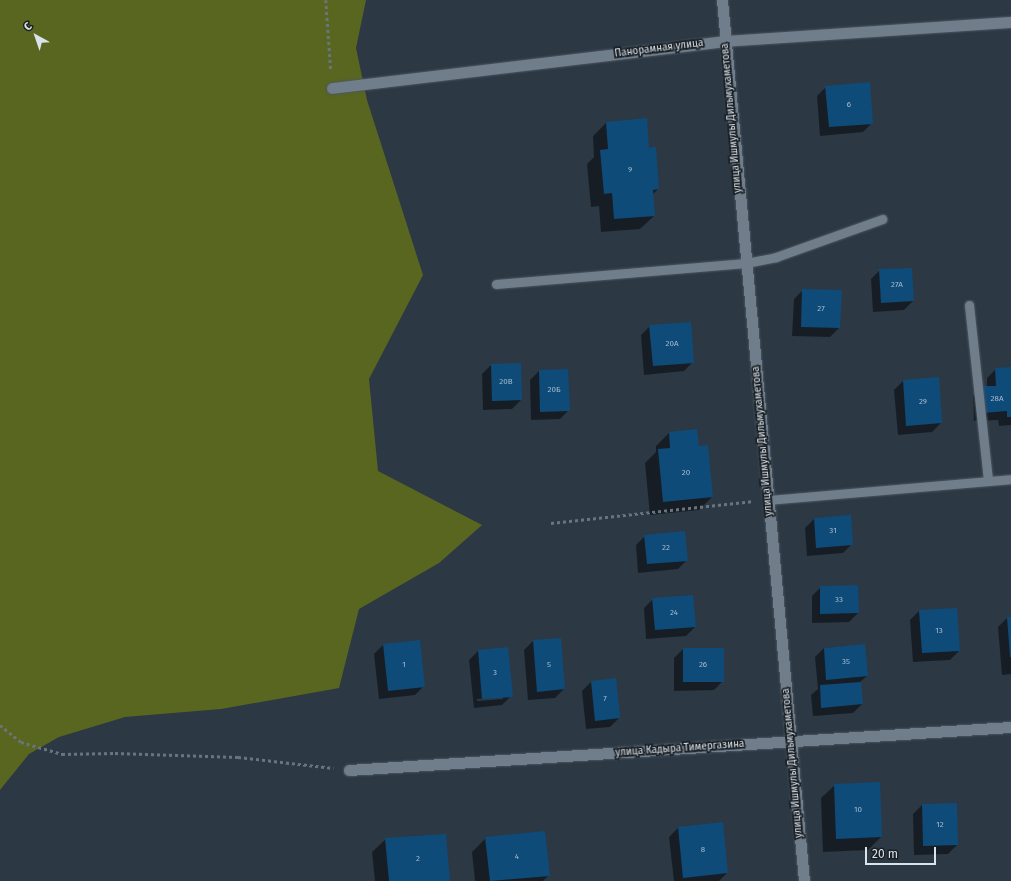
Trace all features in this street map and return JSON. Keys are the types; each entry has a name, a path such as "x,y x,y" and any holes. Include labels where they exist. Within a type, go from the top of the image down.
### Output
{"street":[{"name":"улица Ишмулы Дильмухаметова","path":"722,0 724,41 804,881"},
{"name":"Панорамная улица","path":"332,88 724,41 1011,22"},
{"name":"улица Кадыра Тимергазина","path":"349,770 1011,727"}],"lane":[{"path":"496,284 746,263 776,257 882,219"},
{"path":"969,305 988,481"},
{"path":"768,500 1011,479"}],"path":[{"path":"326,0 332,88"},
{"path":"550,523 768,500"},
{"path":"0,725 21,742 62,754 115,753 238,756 349,770"}],"green space":[{"path":"0,0 366,0 356,48 367,100 423,275 369,379 378,471 482,525 439,563 359,609 339,688 221,709 125,717 59,737 29,754 0,790"}],"building":[{"path":"870,82 873,124 829,127 825,86"},
{"path":"647,118 649,148 656,147 659,189 653,190 655,216 614,219 612,193 604,194 600,150 608,149 606,122"},
{"path":"912,268 914,301 881,303 879,269"},
{"path":"802,289 842,290 840,328 801,327"},
{"path":"691,322 694,363 653,366 649,325"},
{"path":"521,363 522,400 492,401 491,364"},
{"path":"1011,367 1011,417 1007,417 1007,411 983,413 982,386 996,386 995,368"},
{"path":"568,369 570,411 540,412 539,370"},
{"path":"939,377 942,423 906,426 903,380"},
{"path":"697,429 699,446 708,445 713,497 663,502 658,449 670,448 669,432"},
{"path":"851,515 853,545 816,548 814,518"},
{"path":"685,531 688,561 647,564 644,535"},
{"path":"858,585 859,613 820,614 820,586"},
{"path":"693,595 696,627 655,630 652,598"},
{"path":"957,608 960,651 922,653 919,610"},
{"path":"1007,617 1011,617 1011,657 1010,657"},
{"path":"561,638 565,689 537,692 533,640"},
{"path":"420,640 425,687 388,691 383,644"},
{"path":"865,644 868,676 826,680 824,648"},
{"path":"508,647 513,697 482,699 478,650"},
{"path":"683,648 724,648 724,682 683,682"},
{"path":"616,678 620,718 595,721 591,681"},
{"path":"861,682 863,704 821,708 820,685"},
{"path":"880,782 882,837 836,839 834,784"},
{"path":"957,803 958,845 923,846 922,804"},
{"path":"723,822 728,873 683,878 678,827"},
{"path":"545,831 550,876 490,881 485,837"},
{"path":"446,834 450,881 389,881 385,838"}]}
